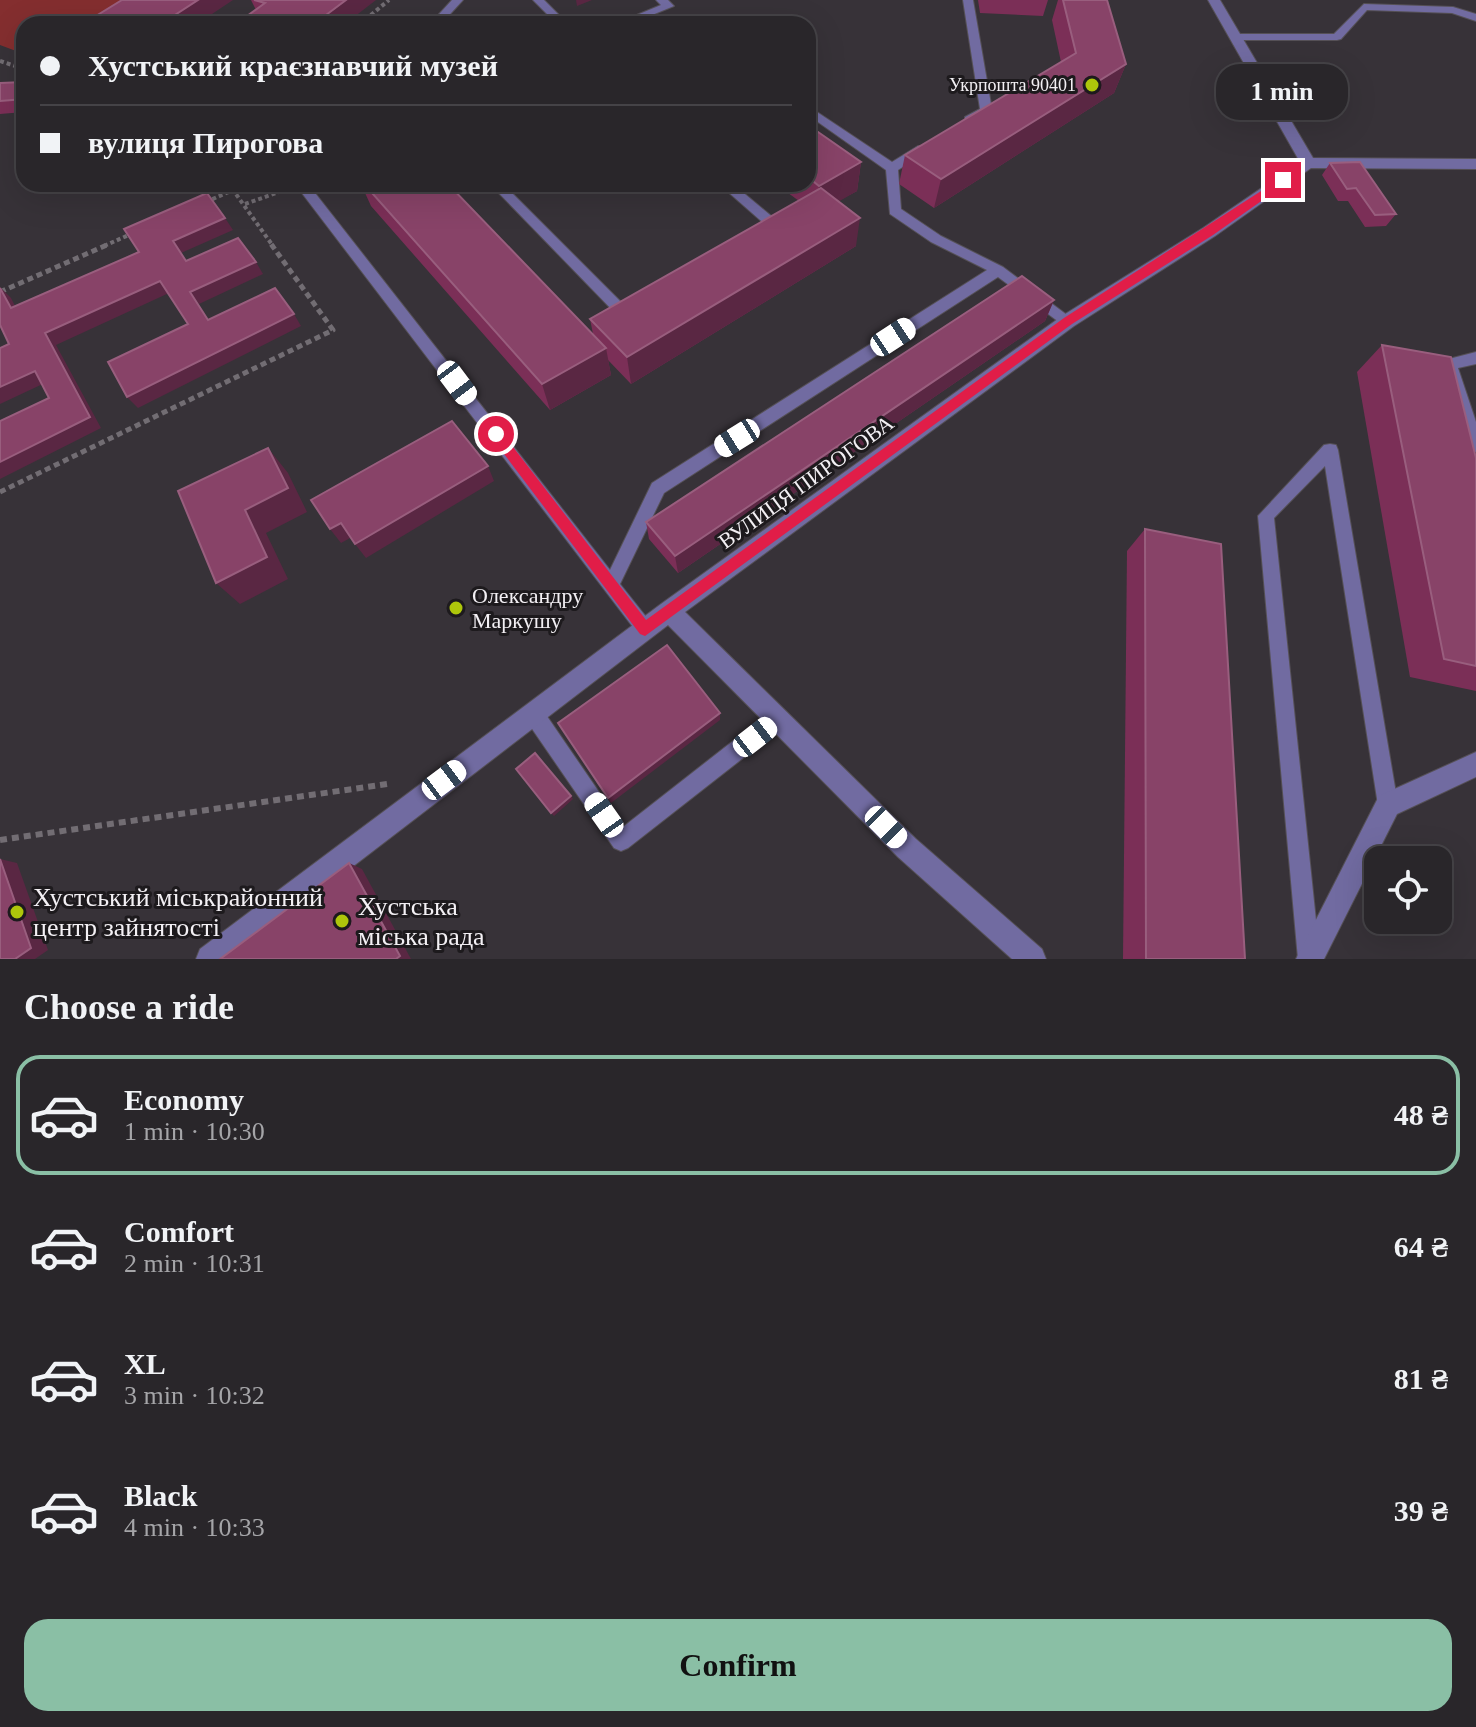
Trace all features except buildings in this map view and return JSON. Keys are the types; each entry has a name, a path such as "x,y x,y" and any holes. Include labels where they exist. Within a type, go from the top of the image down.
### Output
{"street":[{"path":"1214,0 1308,163 1476,164"},
{"name":"ВУЛИЦЯ ПИРОГОВА","path":"210,959 669,611 1068,321 1209,232 1308,163"},
{"path":"669,611 907,848 1032,959"},
{"path":"1309,959 1388,805 1476,764"}],"lane":[{"path":"443,16 458,0"},
{"path":"538,0 555,16"},
{"path":"645,16 669,6 661,0"},
{"path":"959,126 986,110 968,0"},
{"path":"1235,37 1337,37 1364,7 1453,10 1476,18"},
{"path":"816,116 892,168"},
{"path":"892,168 932,143"},
{"path":"892,168 895,211 936,239 998,270 1068,321"},
{"path":"307,192 645,629"},
{"path":"504,192 626,315 640,307"},
{"path":"734,192 777,228 763,236"},
{"path":"611,585 658,488 998,270"},
{"path":"1476,358 1450,364 1476,446"},
{"path":"1309,959 1266,516 1330,450 1388,805"},
{"path":"533,713 621,841 777,719"}],"path":[{"path":"370,16 389,0"},
{"path":"204,203 229,192"},
{"path":"0,492 333,330 235,192"},
{"path":"245,204 279,192"},
{"path":"0,292 131,234"},
{"path":"0,840 398,783"}],"shaded area":[{"path":"0,0 148,0 123,16 16,16 16,51 0,45"}],"place":[{"name":"Укрпошта 90401","path":"1092,85"},
{"name":"Олександру Маркушу","path":"456,608"},
{"name":"Хустський міськрайонний центр зайнятості","path":"17,912"},
{"name":"Хустська міська рада","path":"342,921"}],"route":[{"path":"496,434 645,629 1068,321 1209,232 1283,180"}]}
